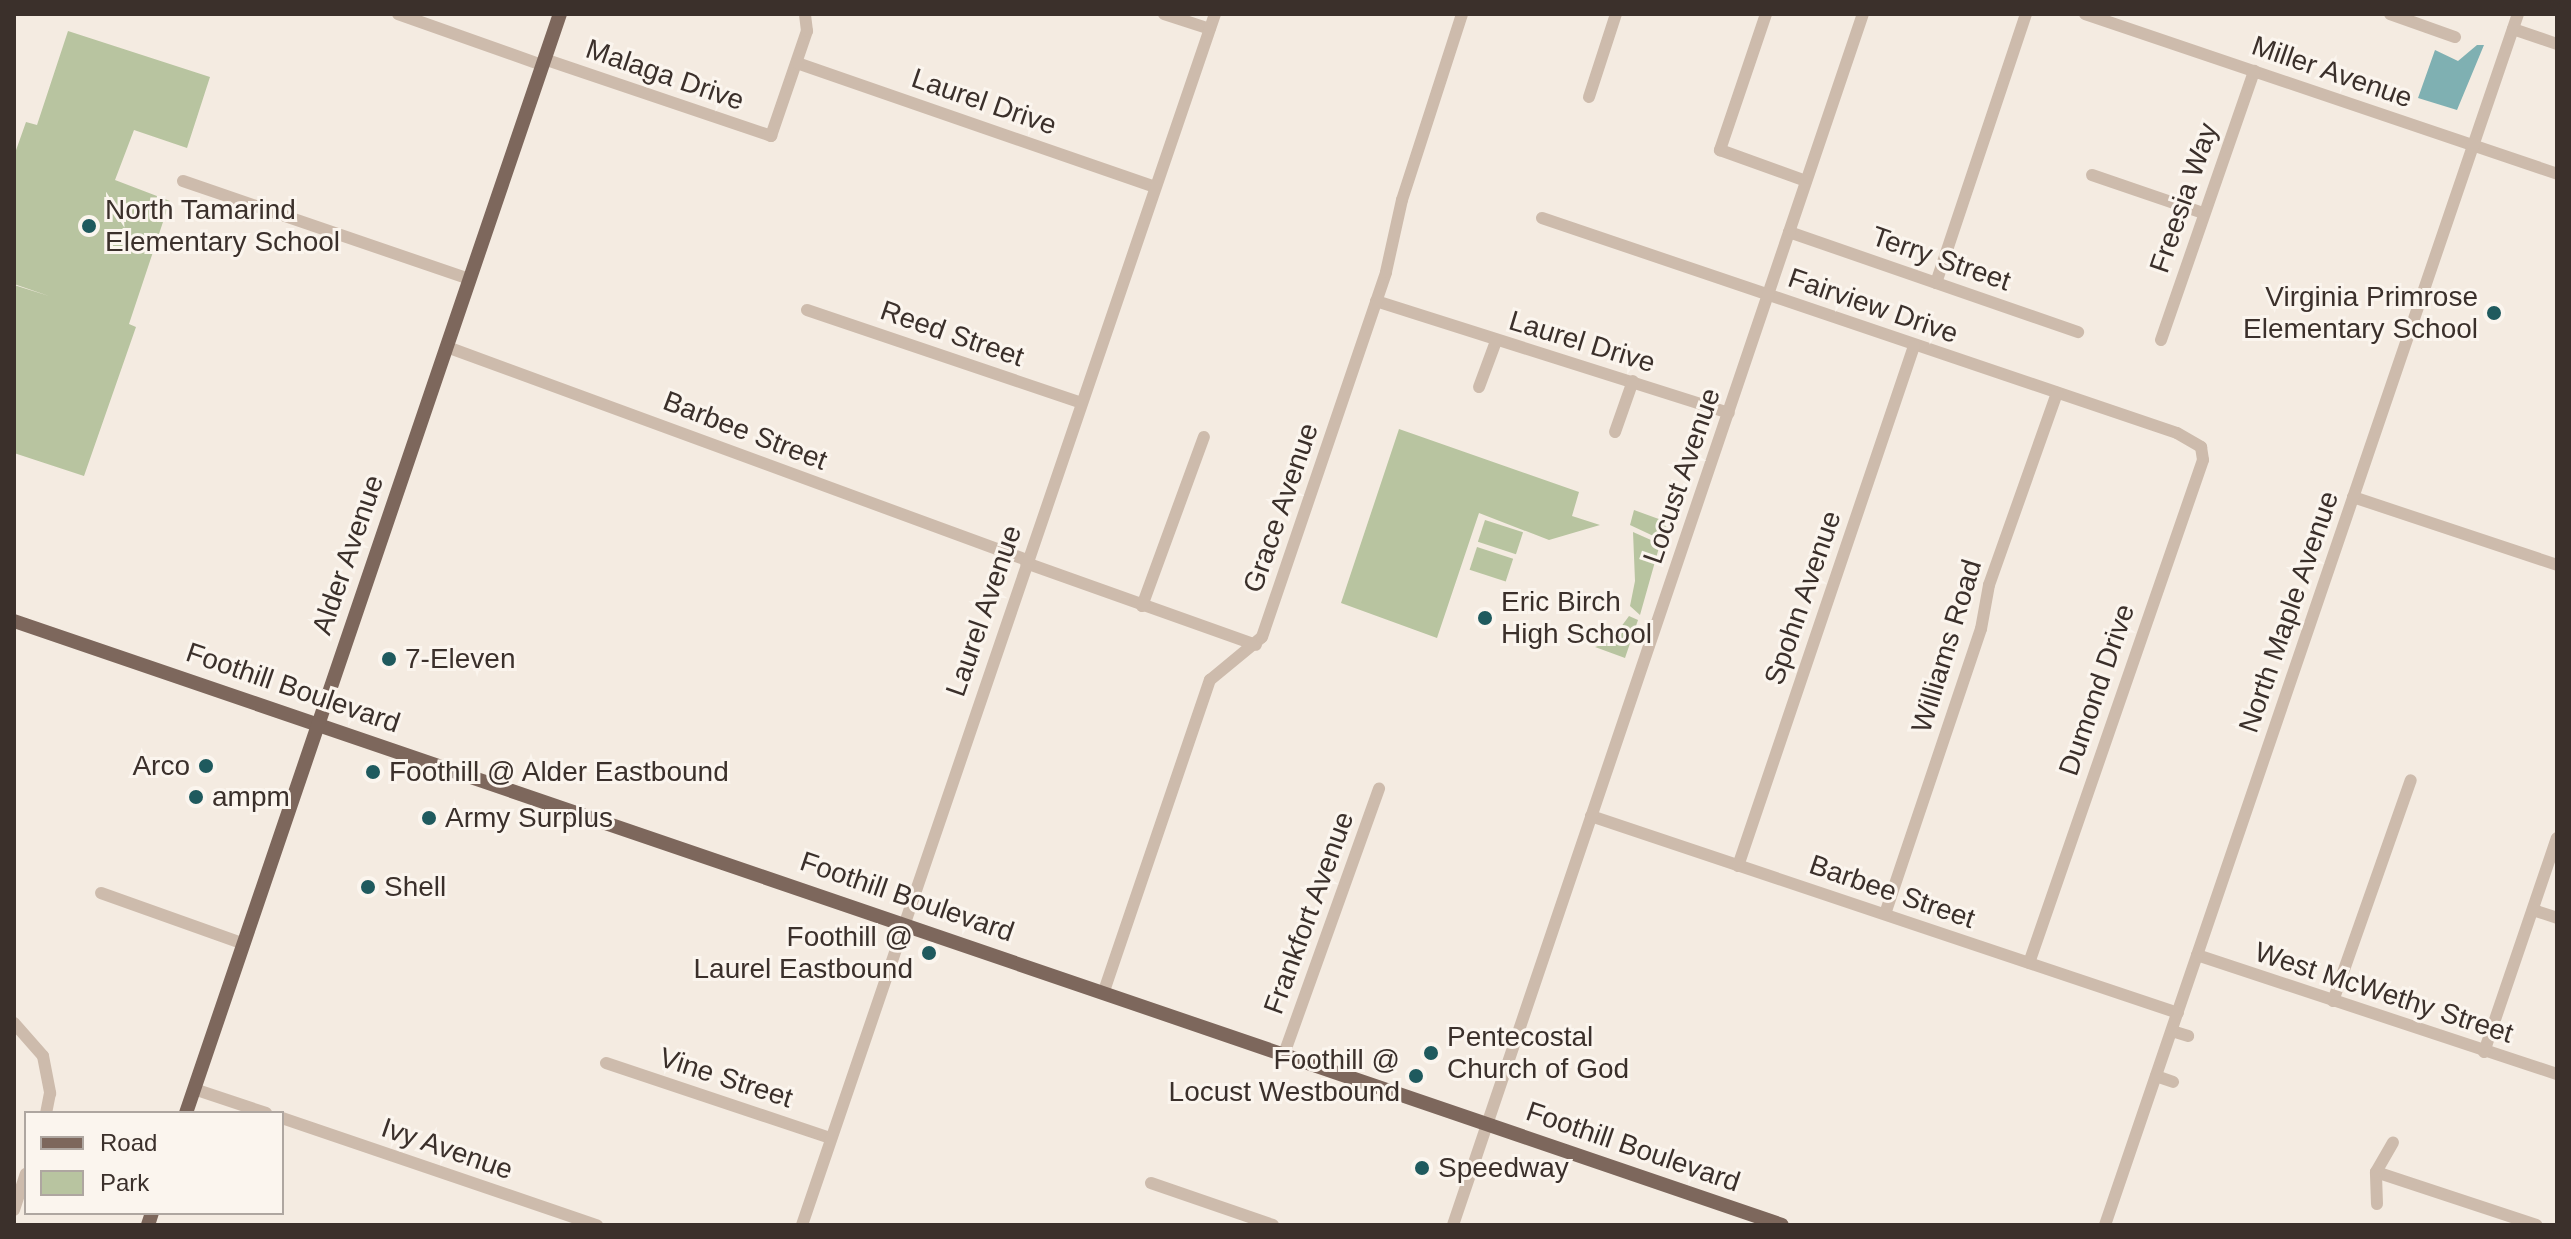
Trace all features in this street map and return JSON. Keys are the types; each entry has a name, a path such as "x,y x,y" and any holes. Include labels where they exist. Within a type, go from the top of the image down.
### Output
{"main road":[{"name":"Alder Avenue","path":"187,1111 560,14"},
{"name":"Foothill Boulevard","path":"14,621 1782,1225"}],"street":[{"name":"Malaga Drive","path":"398,14 771,136 797,63"},
{"path":"797,63 807,31 805,14"},
{"path":"1164,14 1210,29"},
{"name":"Laurel Avenue","path":"802,1225 902,923 1215,14"},
{"name":"Grace Avenue","path":"1256,645 1376,301 1402,200 1463,14"},
{"path":"1589,97 1616,14"},
{"path":"1766,14 1720,150 1806,181"},
{"name":"Locust Avenue","path":"1453,1225 1863,14"},
{"path":"1936,283 2026,14"},
{"name":"Miller Avenue","path":"2085,14 2557,174"},
{"path":"2390,14 2455,37"},
{"name":"North Maple Avenue","path":"2105,1225 2518,14"},
{"path":"2513,29 2557,44"},
{"name":"Laurel Drive","path":"797,63 1155,187"},
{"name":"Freesia Way","path":"2161,340 2254,71"},
{"path":"2092,175 2203,213"},
{"path":"183,181 470,279"},
{"name":"Fairview Drive","path":"1542,218 2189,438"},
{"name":"Terry Street","path":"1789,232 2078,332"},
{"name":"Laurel Drive","path":"1376,301 1729,413"},
{"name":"Reed Street","path":"807,310 1081,403"},
{"path":"1479,387 1496,341"},
{"name":"Spohn Avenue","path":"1738,866 1914,346"},
{"name":"Barbee Street","path":"447,347 1142,606 1256,645"},
{"path":"1615,432 1633,381"},
{"name":"Williams Road","path":"1885,914 1981,629 1989,585 2057,393"},
{"path":"1142,606 1204,437"},
{"name":"Dumond Drive","path":"2029,963 2203,460 2201,447 2189,438"},
{"path":"2353,497 2557,565"},
{"path":"1104,991 1210,680 1231,658 1256,645"},
{"path":"2333,1001 2411,780"},
{"name":"Frankfort Avenue","path":"1284,1054 1379,788"},
{"name":"Barbee Street","path":"1591,816 2178,1013"},
{"path":"2484,1052 2557,838"},
{"path":"101,893 244,944"},
{"path":"2533,910 2557,918"},
{"name":"West McWethy Street","path":"2197,955 2557,1074"},
{"path":"14,1023 43,1056 50,1093 46,1111"},
{"path":"2172,1031 2188,1036"},
{"name":"Vine Street","path":"606,1063 830,1138"},
{"path":"2156,1076 2173,1082"},
{"path":"194,1089 260,1111"},
{"name":"Ivy Avenue","path":"284,1119 597,1225"},
{"path":"2377,1204 2376,1172 2393,1142"},
{"path":"2376,1172 2536,1225"},
{"path":"15,1206 24,1180"},
{"path":"1151,1183 1273,1225"}],"green space":[{"name":"North Tamarind Elementary School","path":"68,31 210,77 187,148 134,130 115,180 170,201 129,324 136,327 84,476 14,453 14,285 49,296 14,284 14,156 26,122 37,125"},
{"path":"1399,429 1579,492 1572,516 1600,525 1549,540 1479,513 1437,638 1341,603"},
{"path":"1634,510 1667,522 1662,540 1630,525"},
{"path":"1485,520 1523,532 1516,554 1478,542"},
{"path":"1633,532 1660,544 1640,615 1630,606 1635,581"},
{"path":"1477,547 1513,559 1506,582 1470,570"},
{"path":"1629,616 1638,620 1625,658 1595,647 1610,642"}],"water":[{"path":"2477,45 2484,45 2457,110 2418,98 2435,50 2458,61"}],"place":[{"name":"North Tamarind Elementary School","path":"89,226"},
{"name":"Virginia Primrose Elementary School","path":"2494,313"},
{"name":"Eric Birch High School","path":"1485,618"},
{"name":"7-Eleven","path":"389,659"},
{"name":"Arco","path":"206,766"},
{"name":"Foothill @ Alder Eastbound","path":"373,772"},
{"name":"ampm","path":"196,797"},
{"name":"Army Surplus","path":"429,818"},
{"name":"Shell","path":"368,887"},
{"name":"Foothill @ Laurel Eastbound","path":"929,953"},
{"name":"Pentecostal Church of God","path":"1431,1053"},
{"name":"Foothill @ Locust Westbound","path":"1416,1076"},
{"name":"Speedway","path":"1422,1168"}]}
